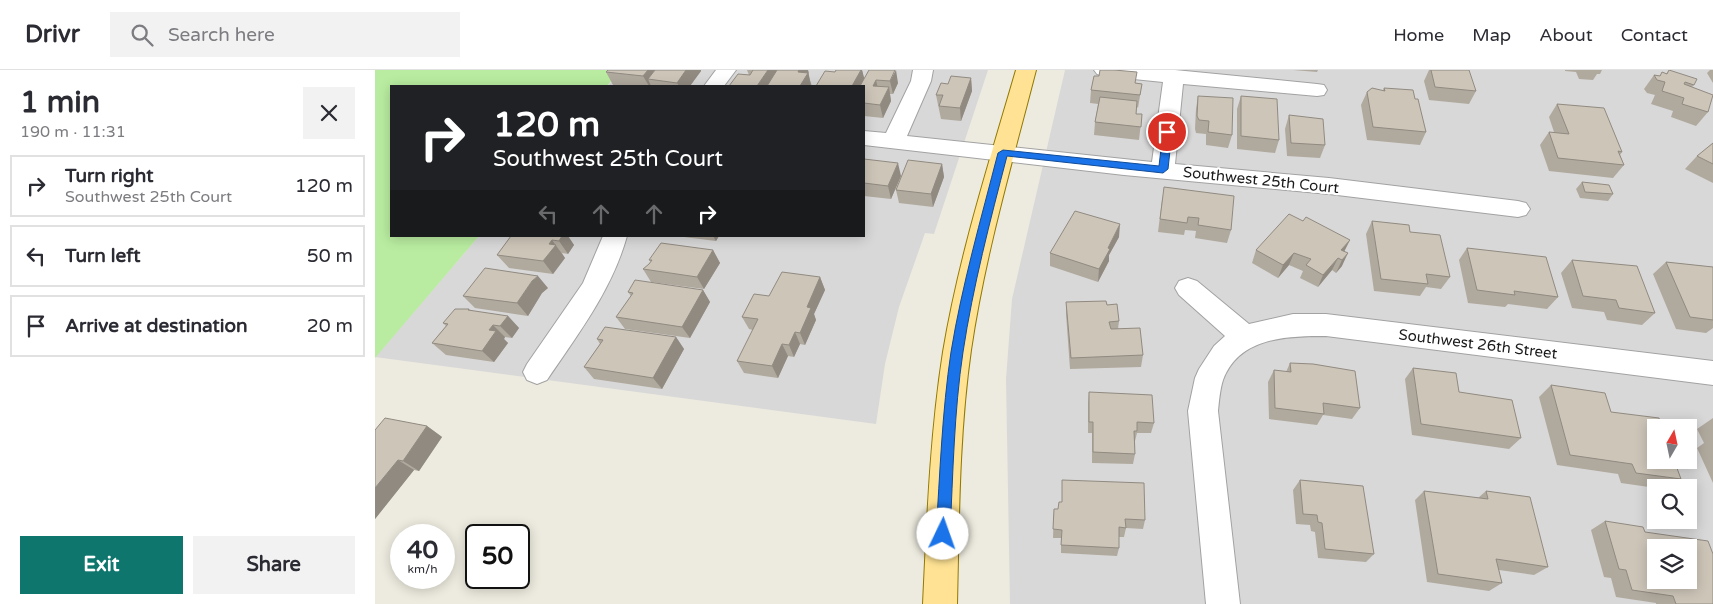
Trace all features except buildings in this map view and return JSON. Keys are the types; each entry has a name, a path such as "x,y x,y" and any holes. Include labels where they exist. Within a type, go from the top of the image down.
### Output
{"main road":[{"path":"940,604 947,454 957,354 971,279 1026,70"}],"street":[{"path":"715,85 725,70"},
{"path":"894,141 921,81 923,70"},
{"path":"1104,70 1317,90"},
{"path":"1163,169 1174,76"},
{"name":"Southwest 25th Court","path":"865,138 1329,186 1518,209"},
{"path":"537,372 596,285 611,254 615,237"},
{"path":"1188,288 1244,336 1224,354 1209,378 1203,411 1223,604"},
{"name":"Southwest 26th Street","path":"1244,336 1293,325 1326,325 1713,373"}],"shaded area":[{"path":"621,70 988,70 934,234 925,233 899,307 885,364 876,424 375,357 478,237 865,237 865,85 609,85"},
{"path":"1065,70 1713,70 1713,604 1010,604 1006,379 1012,299"}],"green space":[{"path":"375,70 621,70 608,85 390,85 390,237 478,237 375,358"}],"route":[{"path":"943,534 947,454 957,354 971,279 1003,153 1124,167 1163,169 1167,132"}]}
